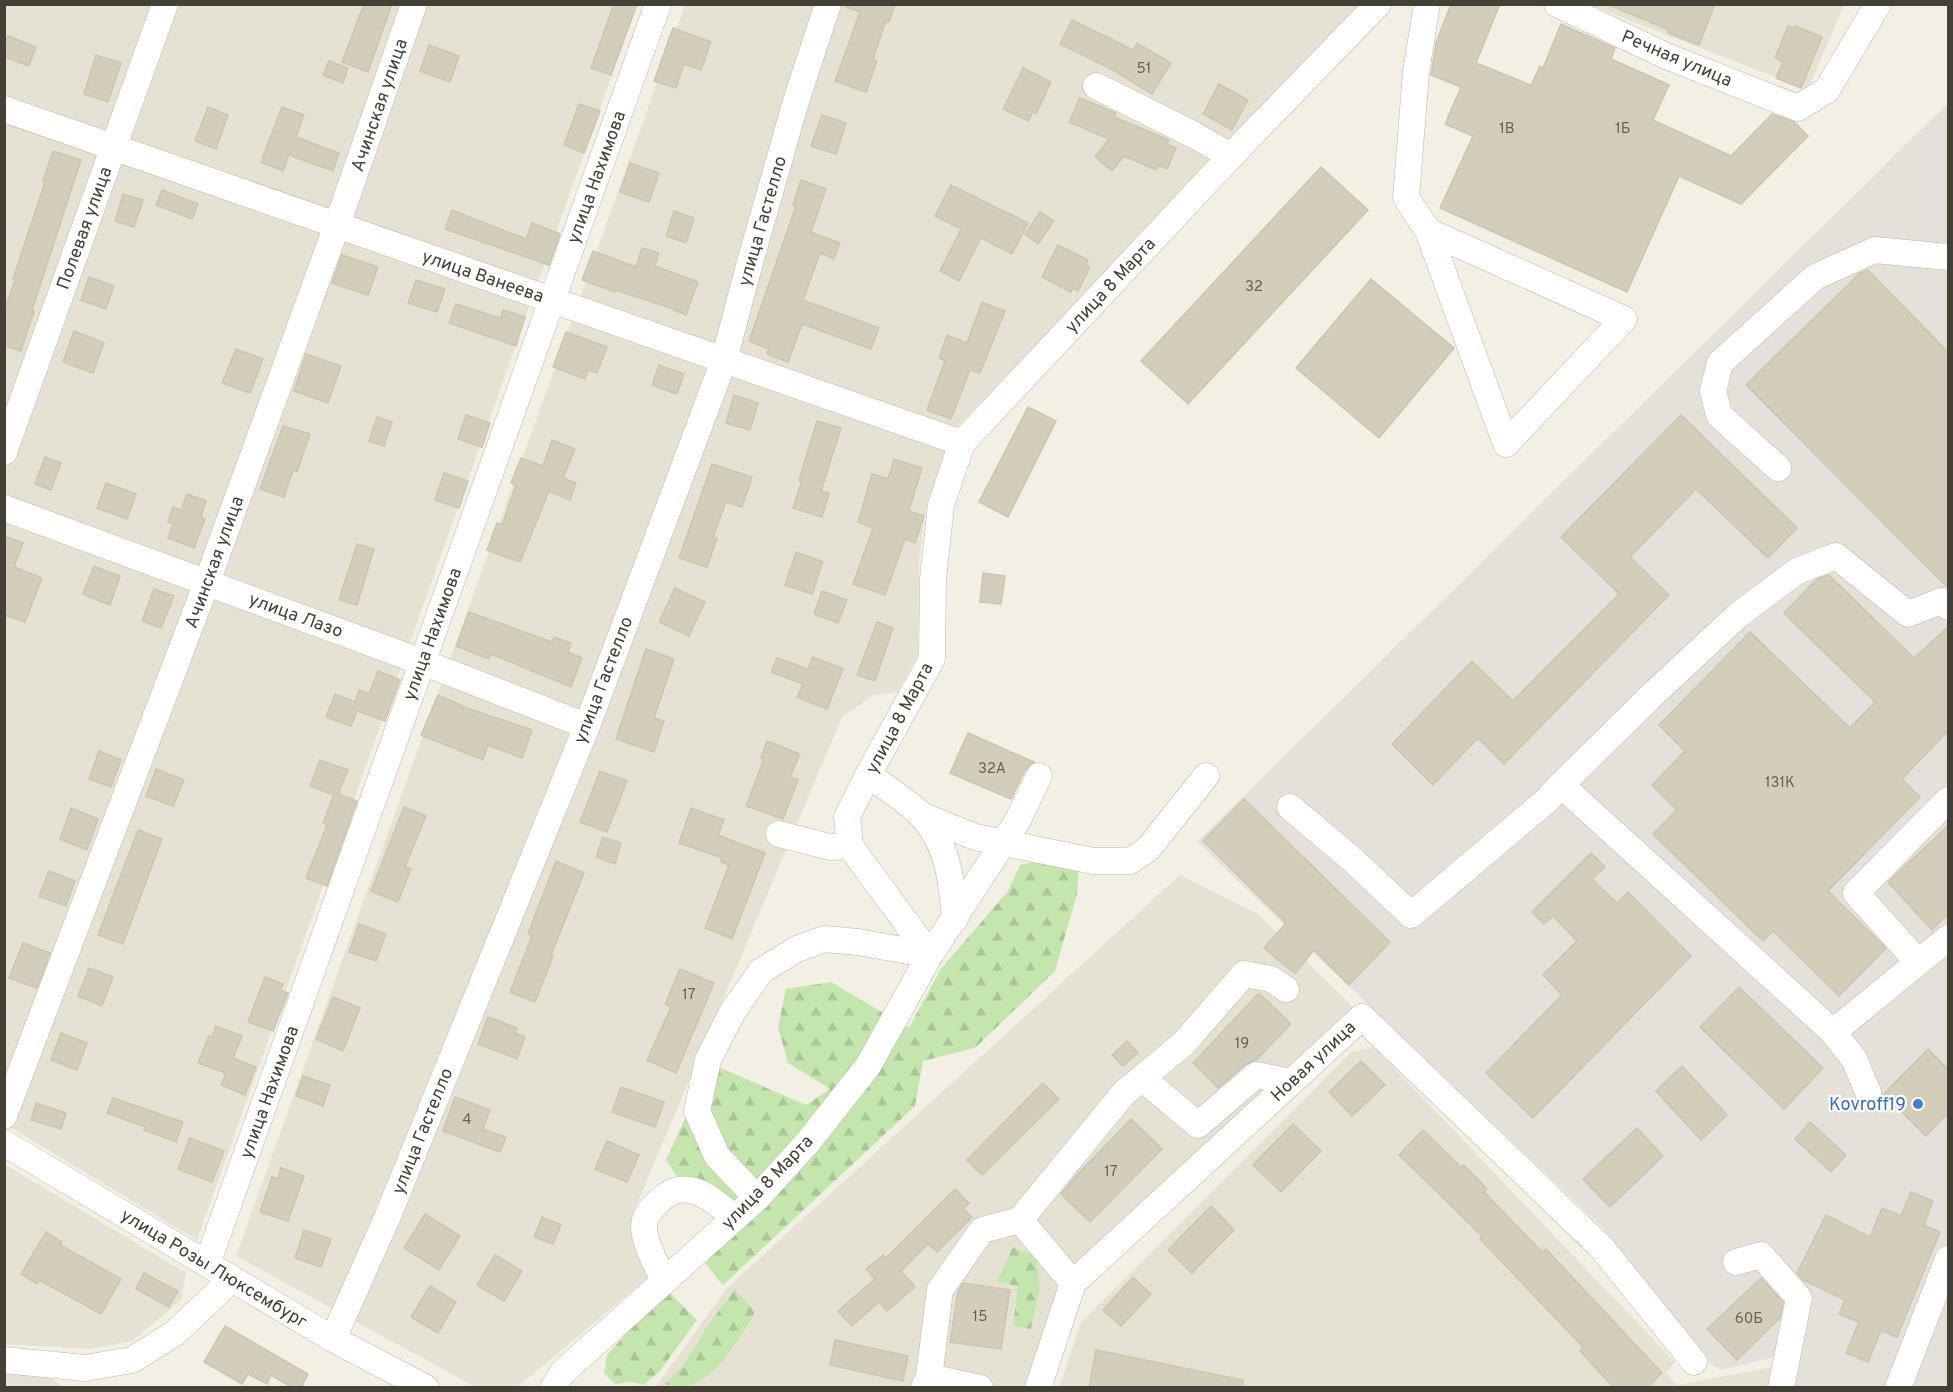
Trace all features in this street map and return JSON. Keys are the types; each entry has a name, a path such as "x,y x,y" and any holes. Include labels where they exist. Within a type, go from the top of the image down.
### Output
{"street":[{"name":"Полевая улица","path":"4,452 165,4"},
{"name":"Ачинская улица","path":"4,1116 207,582 337,225 414,4"},
{"name":"улица Нахимова","path":"207,1264 658,4"},
{"name":"улица Гастелло","path":"333,1339 387,1218 587,726 724,360 796,101 828,4"},
{"name":"улица 8 Марта","path":"850,846 847,817 932,659 933,579 940,505 962,442 1231,156 1378,4"},
{"path":"1427,4 1416,72 1406,198 1428,231 1506,444 1624,320 1428,231"},
{"name":"Речная улица","path":"1557,4 1666,56 1798,108 1827,90 1878,4"},
{"path":"1096,86 1231,156"},
{"name":"улица Ванеева","path":"4,109 962,442"},
{"path":"1778,468 1719,415 1713,391 1720,363 1815,278 1875,250 1948,257"},
{"name":"улица Лазо","path":"4,508 422,662 587,726"},
{"path":"1290,807 1354,861 1411,915 1546,801 1737,616 1797,571 1836,556 1908,614 1941,601 1948,608"},
{"path":"868,775 921,815 975,837 1093,861 1130,861 1148,849 1206,776"},
{"name":"улица 8 Марта","path":"553,1388 563,1372 757,1198 808,1142 868,1066 930,956 1018,820 1039,776"},
{"path":"1561,785 1833,1032 1854,1059 1868,1092"},
{"path":"1918,963 1856,892 1948,800"},
{"path":"921,815 940,843 946,860 951,877 955,919"},
{"path":"779,834 830,847 850,846 930,956"},
{"path":"1833,1032 1948,938"},
{"path":"757,1198 717,1156 697,1111 708,1060 733,1011 761,971 797,949 824,939 858,942 930,956"},
{"path":"980,1388 927,1382 940,1290 982,1230 1020,1220 1124,1094 1184,1043 1244,974 1271,979 1286,989"},
{"name":"Новая улица","path":"1038,1388 1073,1283 1362,1017 1601,1247 1694,1362"},
{"path":"1142,1078 1198,1125 1256,1075 1291,1082"},
{"name":"улица Розы Люксембург","path":"4,1143 333,1339 426,1388"},
{"path":"664,1282 646,1238 644,1222 662,1197 675,1189 695,1190 735,1218"},
{"path":"1020,1220 1073,1283"},
{"path":"1736,1262 1761,1255 1799,1298 1781,1388"},
{"path":"1898,1388 1948,1259"},
{"path":"4,1360 82,1378 132,1360 175,1333 232,1279"}],"shaded area":[{"path":"4,5 637,5 197,1240 5,1124"},
{"path":"685,5 1363,5 955,429 927,503 919,558 918,654 898,692 874,695 842,717 632,1216 655,1272 517,1387 477,1388 236,1256"},
{"path":"1590,5 1844,5 1808,90"},
{"path":"1948,103 1948,1387 1790,1387 1791,1353 1721,1370 1710,1363 1603,1228 1197,842"},
{"path":"1180,875 1258,914 1353,1007 1084,1260 1028,1387 655,1388 727,1288"},
{"path":"1374,1047 1675,1362 1666,1373 1677,1385 1773,1367 1778,1388 1059,1388 1081,1322 1351,1052"},
{"path":"4,1164 186,1273 181,1300 132,1341 91,1349 5,1344"},
{"path":"5,1371 49,1376 62,1387 5,1388"}],"green space":[{"path":"1060,856 1079,866 1077,894 1055,971 975,1048 923,1061 915,1106 723,1285 701,1258 747,1215 676,1175 666,1160 688,1112 716,1066 806,1105 830,1089 788,1063 778,1027 786,989 831,982 909,1028 940,970 1008,891 1020,865"},
{"path":"1013,1247 1036,1256 1040,1289 1031,1329 1013,1326 1018,1286 997,1282"},
{"path":"735,1289 755,1312 743,1333 725,1357 705,1377 682,1386 664,1384 684,1365 706,1328"},
{"path":"669,1292 697,1320 659,1372 643,1385 632,1382 615,1384 604,1373 607,1355 638,1320"}],"building":[{"path":"364,4 392,4 368,72 342,62"},
{"path":"614,4 637,4 611,75 591,68"},
{"path":"846,4 895,4 889,22 886,21 873,59 877,61 866,92 835,81 860,12 846,7"},
{"path":"1451,4 1500,4 1476,63 1531,85 1540,66 1543,68 1561,24 1615,48 1611,59 1669,85 1653,120 1731,156 1772,114 1794,122 1808,136 1741,204 1679,176 1627,292 1440,208 1473,136 1445,124 1461,87 1431,75 1436,43"},
{"path":"1607,4 1715,4 1699,45"},
{"path":"1072,20 1133,50 1137,43 1171,63 1152,94 1113,70 1060,44"},
{"path":"1788,26 1794,28 1795,26 1822,37 1801,88 1776,78 1783,62 1775,58"},
{"path":"673,28 711,42 701,70 684,64 676,88 654,81"},
{"path":"8,36 36,47 29,66 4,57 4,45"},
{"path":"429,45 459,56 450,82 420,71"},
{"path":"96,55 121,63 108,102 84,94"},
{"path":"329,61 348,68 343,83 323,75"},
{"path":"1023,68 1051,82 1036,114 1033,112 1028,121 1003,109"},
{"path":"1219,84 1248,100 1232,130 1203,114"},
{"path":"1080,98 1116,113 1114,117 1169,140 1167,144 1176,148 1167,169 1158,165 1156,170 1124,156 1112,171 1095,157 1109,139 1069,122"},
{"path":"579,104 600,111 584,153 564,145"},
{"path":"208,107 228,115 216,149 195,141"},
{"path":"282,107 304,115 296,137 339,153 333,171 289,155 283,171 261,162"},
{"path":"822,115 846,123 836,154 811,146"},
{"path":"53,151 81,160 21,351 4,346 4,311"},
{"path":"630,163 659,173 649,202 620,192"},
{"path":"1321,167 1368,210 1188,404 1141,361"},
{"path":"801,180 826,189 811,232 840,243 834,259 820,253 803,300 879,328 871,349 802,324 788,362 767,354 768,349 749,341 796,206 793,205"},
{"path":"951,185 1028,223 1012,254 981,238 959,281 940,271 961,229 935,216"},
{"path":"162,190 198,204 192,219 156,205"},
{"path":"123,194 143,200 134,227 115,221"},
{"path":"452,210 526,239 532,223 560,234 549,265 445,229"},
{"path":"674,211 694,218 686,243 666,236"},
{"path":"1040,212 1054,221 1038,244 1025,234"},
{"path":"1058,245 1088,260 1085,265 1090,267 1078,291 1073,288 1071,292 1042,277"},
{"path":"642,248 659,253 655,266 698,282 686,315 662,305 582,280 593,251 636,267"},
{"path":"342,255 378,267 368,295 332,283"},
{"path":"1868,270 1948,352 1948,588 1746,385 1860,273"},
{"path":"89,277 114,286 106,309 81,300"},
{"path":"1371,279 1454,348 1379,438 1296,368"},
{"path":"416,280 445,289 437,312 408,303"},
{"path":"982,302 1005,311 980,373 970,370 951,419 927,410 945,361 939,358 947,335 967,343"},
{"path":"456,304 500,318 503,310 525,317 516,346 449,323"},
{"path":"74,331 104,343 93,373 63,362"},
{"path":"566,332 607,347 597,373 588,370 585,379 553,367"},
{"path":"236,349 263,359 250,393 222,383"},
{"path":"306,354 341,366 328,403 294,391"},
{"path":"659,365 684,374 677,394 652,385"},
{"path":"734,395 758,403 750,430 726,423"},
{"path":"1028,407 1056,421 1008,517 979,502"},
{"path":"466,415 490,423 482,447 458,439"},
{"path":"1681,415 1797,528 1768,558 1696,489 1630,557 1669,595 1504,764 1478,738 1433,785 1392,744 1472,661 1513,701 1619,594 1561,537"},
{"path":"377,417 392,422 384,446 369,441"},
{"path":"817,421 841,428 821,491 829,493 822,517 793,508"},
{"path":"283,426 310,434 297,472 293,470 284,497 260,489"},
{"path":"552,440 575,449 563,478 576,483 570,500 549,491 520,562 487,550 497,523 502,525 516,485 511,483 521,458 543,466"},
{"path":"45,457 61,463 51,490 35,484"},
{"path":"894,459 922,468 909,511 924,516 915,543 905,539 885,595 853,584 873,528 858,522 872,474 888,479"},
{"path":"712,464 752,477 742,507 726,502 713,537 717,538 707,567 679,558"},
{"path":"444,473 468,481 459,508 435,500"},
{"path":"106,483 136,494 127,519 97,508"},
{"path":"187,494 206,501 201,517 205,519 194,548 168,538 173,524 168,522 173,507 181,510"},
{"path":"4,536 23,543 14,567 42,578 25,622 4,615"},
{"path":"357,544 374,549 357,605 339,600"},
{"path":"796,552 823,562 812,594 785,585"},
{"path":"94,566 120,576 110,605 83,594"},
{"path":"983,573 1005,576 1001,604 980,602"},
{"path":"1829,575 1914,658 1948,627 1948,731 1902,779 1920,797 1828,891 1886,948 1839,996 1773,931 1763,941 1653,834 1677,810 1652,785 1685,751 1659,725 1750,632 1850,728 1875,702 1784,613 1817,579"},
{"path":"675,588 705,602 689,636 659,622"},
{"path":"154,589 174,596 161,628 142,621"},
{"path":"822,591 847,600 838,623 814,614"},
{"path":"469,612 552,642 554,637 571,643 568,652 582,658 571,687 491,654 489,659 456,646"},
{"path":"877,622 893,628 875,681 857,675"},
{"path":"646,649 674,659 654,718 664,721 654,752 616,739"},
{"path":"813,657 843,669 827,709 797,697 803,684 771,672 777,658 808,669"},
{"path":"378,671 400,680 385,721 357,711 351,726 326,717 335,694 355,702 359,690 369,694"},
{"path":"438,695 467,708 532,730 522,758 488,745 483,760 421,735"},
{"path":"968,733 1034,762 1025,770 1011,799 950,773"},
{"path":"767,741 800,754 790,777 798,780 783,819 746,806 764,759 761,758"},
{"path":"99,751 121,760 111,787 89,779"},
{"path":"320,760 348,770 338,794 357,801 327,886 306,878 327,825 323,823 334,795 310,786"},
{"path":"156,769 184,780 173,806 146,796"},
{"path":"600,771 627,781 607,832 580,822"},
{"path":"1244,799 1390,942 1349,985 1314,950 1295,974 1264,948 1286,923 1203,841"},
{"path":"404,807 426,816 405,867 411,869 398,902 371,891"},
{"path":"71,808 98,819 87,850 60,839"},
{"path":"691,808 724,820 718,835 765,853 732,939 705,928 729,865 721,862 722,858 679,843"},
{"path":"1948,826 1948,914 1932,930 1888,882"},
{"path":"138,830 162,839 123,944 98,935"},
{"path":"603,837 621,843 615,864 596,857"},
{"path":"1591,853 1605,867 1592,879 1617,903 1628,892 1691,956 1533,1118 1486,1073 1562,995 1543,975 1577,941 1553,916 1544,924 1532,912"},
{"path":"556,861 584,873 535,1002 510,992 532,936 528,934"},
{"path":"49,871 75,881 66,906 39,896"},
{"path":"359,924 386,934 376,961 349,952"},
{"path":"23,943 50,953 37,988 9,978"},
{"path":"89,968 113,977 102,1006 78,996"},
{"path":"680,969 714,983 676,1073 647,1060 671,1007 665,1004"},
{"path":"265,977 283,984 280,990 288,993 273,1031 248,1022"},
{"path":"1739,987 1823,1068 1784,1109 1700,1027"},
{"path":"1259,993 1291,1024 1256,1060 1246,1064 1218,1088 1193,1063"},
{"path":"333,997 360,1008 343,1051 316,1039"},
{"path":"488,1017 517,1028 515,1033 525,1037 517,1059 478,1044"},
{"path":"216,1026 242,1036 233,1058 256,1067 245,1095 221,1085 226,1073 198,1063 209,1036 212,1037"},
{"path":"61,1033 87,1043 77,1070 51,1060"},
{"path":"1127,1041 1138,1053 1123,1066 1112,1055"},
{"path":"1928,1049 1948,1069 1948,1113 1926,1136 1884,1094"},
{"path":"1361,1061 1385,1085 1352,1116 1329,1092"},
{"path":"1682,1066 1727,1115 1701,1140 1656,1091"},
{"path":"303,1076 330,1085 323,1106 296,1096"},
{"path":"1043,1083 1059,1099 982,1175 967,1160"},
{"path":"621,1087 664,1102 655,1127 612,1112"},
{"path":"455,1097 490,1110 483,1129 506,1137 500,1152 443,1131"},
{"path":"113,1098 183,1122 176,1142 144,1130 145,1127 107,1113"},
{"path":"36,1103 66,1113 61,1129 31,1120"},
{"path":"1131,1119 1162,1149 1090,1222 1061,1194"},
{"path":"1810,1122 1846,1155 1831,1172 1795,1139"},
{"path":"1293,1124 1321,1151 1281,1192 1253,1165"},
{"path":"1637,1128 1663,1156 1610,1207 1583,1179"},
{"path":"1423,1130 1461,1167 1464,1165 1487,1189 1484,1192 1542,1252 1546,1249 1662,1373 1647,1388 1614,1388 1580,1351 1583,1347 1480,1239 1482,1236 1399,1155"},
{"path":"190,1138 224,1151 212,1182 178,1169"},
{"path":"607,1141 639,1155 627,1182 595,1169"},
{"path":"281,1168 304,1176 288,1221 260,1212 272,1177 278,1179"},
{"path":"955,1189 969,1203 963,1209 972,1217 937,1252 928,1244 901,1271 915,1287 887,1311 879,1302 852,1326 838,1311 875,1279 866,1269 883,1255 886,1258"},
{"path":"1911,1192 1933,1201 1924,1225 1940,1232 1897,1337 1881,1331 1868,1362 1846,1353 1859,1322 1839,1314 1845,1300 1803,1280 1797,1273 1826,1215 1870,1237 1882,1208 1901,1216"},
{"path":"1211,1206 1234,1230 1192,1273 1168,1250"},
{"path":"425,1214 460,1236 439,1270 404,1248"},
{"path":"542,1217 561,1225 553,1244 534,1237"},
{"path":"304,1230 331,1239 321,1267 295,1258"},
{"path":"46,1232 62,1242 60,1245 121,1279 101,1314 39,1280 37,1284 21,1274"},
{"path":"495,1255 522,1271 504,1301 477,1285"},
{"path":"144,1273 178,1291 169,1307 136,1289"},
{"path":"1133,1277 1151,1294 1121,1326 1103,1310"},
{"path":"1761,1278 1783,1302 1780,1318 1737,1360 1707,1329"},
{"path":"963,1283 1010,1290 1001,1349 950,1342 958,1291"},
{"path":"430,1286 456,1302 438,1333 411,1317"},
{"path":"225,1326 308,1374 301,1388 293,1388 271,1375 267,1384 248,1374 242,1384 204,1362"},
{"path":"835,1340 908,1356 903,1381 830,1365"},
{"path":"1096,1350 1243,1380 1242,1388 1089,1388"}],"place":[{"name":"Kovroff19","path":"1918,1104"}]}
